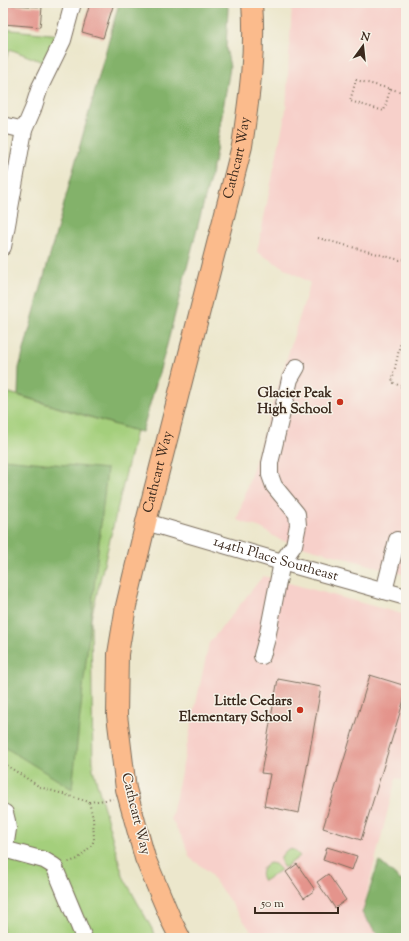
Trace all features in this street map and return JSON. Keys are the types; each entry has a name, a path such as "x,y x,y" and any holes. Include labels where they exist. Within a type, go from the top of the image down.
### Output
{"main road":[{"name":"Cathcart Way","path":"180,938 145,858 126,789 117,715 118,654 126,606 146,522 242,146 251,83 254,26 252,3"}],"street":[{"path":"3,247 24,130 40,87 63,40 73,3"},
{"path":"3,125 24,130"},
{"path":"262,656 282,562 294,545 298,525 297,514 274,486 270,475 270,463 290,379 296,367"},
{"name":"144th Place Southeast","path":"146,522 406,597"},
{"path":"384,591 397,540"},
{"path":"3,812 5,813 8,821 7,850 44,860 54,866 84,938"}],"path":[{"path":"390,89 384,110 350,101 356,80 406,93"},
{"path":"318,238 400,260 406,259"},
{"path":"406,317 392,382 406,388"},
{"path":"3,763 40,787 88,802 128,796"},
{"path":"54,866 73,862 82,856 92,845 94,840 93,818 88,802"}],"shaded area":[{"name":"Glacier Peak High School","path":"292,3 406,3 406,575 280,540 261,528 237,520 310,283 257,252 286,110"},
{"name":"Little Cedars Elementary School","path":"263,576 406,615 406,781 396,778 362,913 380,938 256,938 208,871 190,858 183,839 171,819 209,643"}],"green space":[{"path":"119,3 227,3 228,8 226,48 230,67 214,163 167,345 142,432 18,395 19,368"},
{"path":"3,29 60,35 45,63 10,49 3,65"},
{"path":"3,391 136,431 91,618 93,769 123,876 157,938 3,938"},
{"path":"3,459 107,469 72,789 3,746"},
{"path":"289,849 294,850 300,856 284,868 281,862 281,857"},
{"path":"379,861 400,880 406,882 406,938 380,938 362,913"},
{"path":"267,864 275,864 281,870 264,881 261,873 262,870"}],"building":[{"path":"90,3 114,3 103,38 82,32"},
{"path":"3,4 42,7 40,27 3,24"},
{"path":"370,675 406,686 406,693 361,840 323,828"},
{"path":"278,679 321,687 299,813 264,806 270,774 261,773"},
{"path":"327,847 357,856 352,870 323,860"},
{"path":"297,864 315,890 304,898 286,872"},
{"path":"328,874 346,900 335,908 317,882"}],"place":[{"name":"Glacier Peak High School","path":"340,402"},
{"name":"Little Cedars Elementary School","path":"300,710"}]}
